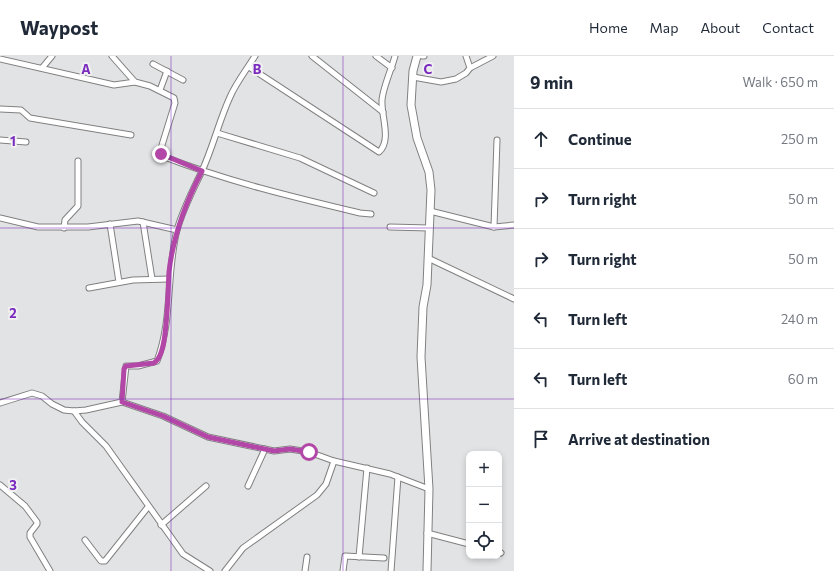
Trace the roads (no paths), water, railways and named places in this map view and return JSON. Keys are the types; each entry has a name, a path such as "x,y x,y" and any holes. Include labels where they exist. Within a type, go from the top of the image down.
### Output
{"street":[{"path":"42,68 52,56"},
{"path":"112,56 135,82"},
{"path":"122,402 124,369 126,366 154,363 159,356 166,327 169,279 177,230 193,189 202,171 230,96 255,56"},
{"path":"312,56 383,112"},
{"path":"376,56 392,68"},
{"path":"248,66 378,152 382,147 385,134 382,100 395,56"},
{"path":"417,56 413,77 411,105 417,138 429,172 431,190 427,285 423,307 421,357 429,489 426,571"},
{"path":"466,56 470,68"},
{"path":"413,77 441,82 456,79 466,74 470,68 493,56"},
{"path":"0,59 114,85 135,82 160,90 172,96 175,100 161,154 202,171 291,197 360,213 371,214"},
{"path":"153,64 183,80"},
{"path":"160,90 167,71"},
{"path":"0,109 22,110 30,118 131,135"},
{"path":"217,133 300,158 374,193"},
{"path":"0,140 26,142"},
{"path":"494,227 497,140"},
{"path":"64,228 65,220 78,206 78,161"},
{"path":"430,211 494,227 514,225"},
{"path":"0,218 38,228 64,228 143,222 177,230"},
{"path":"143,222 152,279"},
{"path":"110,224 119,282"},
{"path":"390,226 429,228"},
{"path":"428,258 514,298"},
{"path":"89,288 119,282 169,279"},
{"path":"0,403 32,393 42,396 52,404 64,410 74,411 86,410 122,402 163,416 208,437 274,451 290,449 309,452 398,477 429,489"},
{"path":"74,411 82,422 106,446 148,507 183,554 210,571"},
{"path":"248,486 265,449"},
{"path":"225,571 243,548 317,495 326,484 334,460"},
{"path":"359,557 367,468"},
{"path":"391,571 398,477"},
{"path":"0,485 25,506 37,522 30,533 30,537 50,571"},
{"path":"161,525 206,486"},
{"path":"85,540 101,561 105,561 148,507"},
{"path":"427,533 466,543"},
{"path":"343,571 345,556 384,558"},
{"path":"305,571 307,557"}]}
